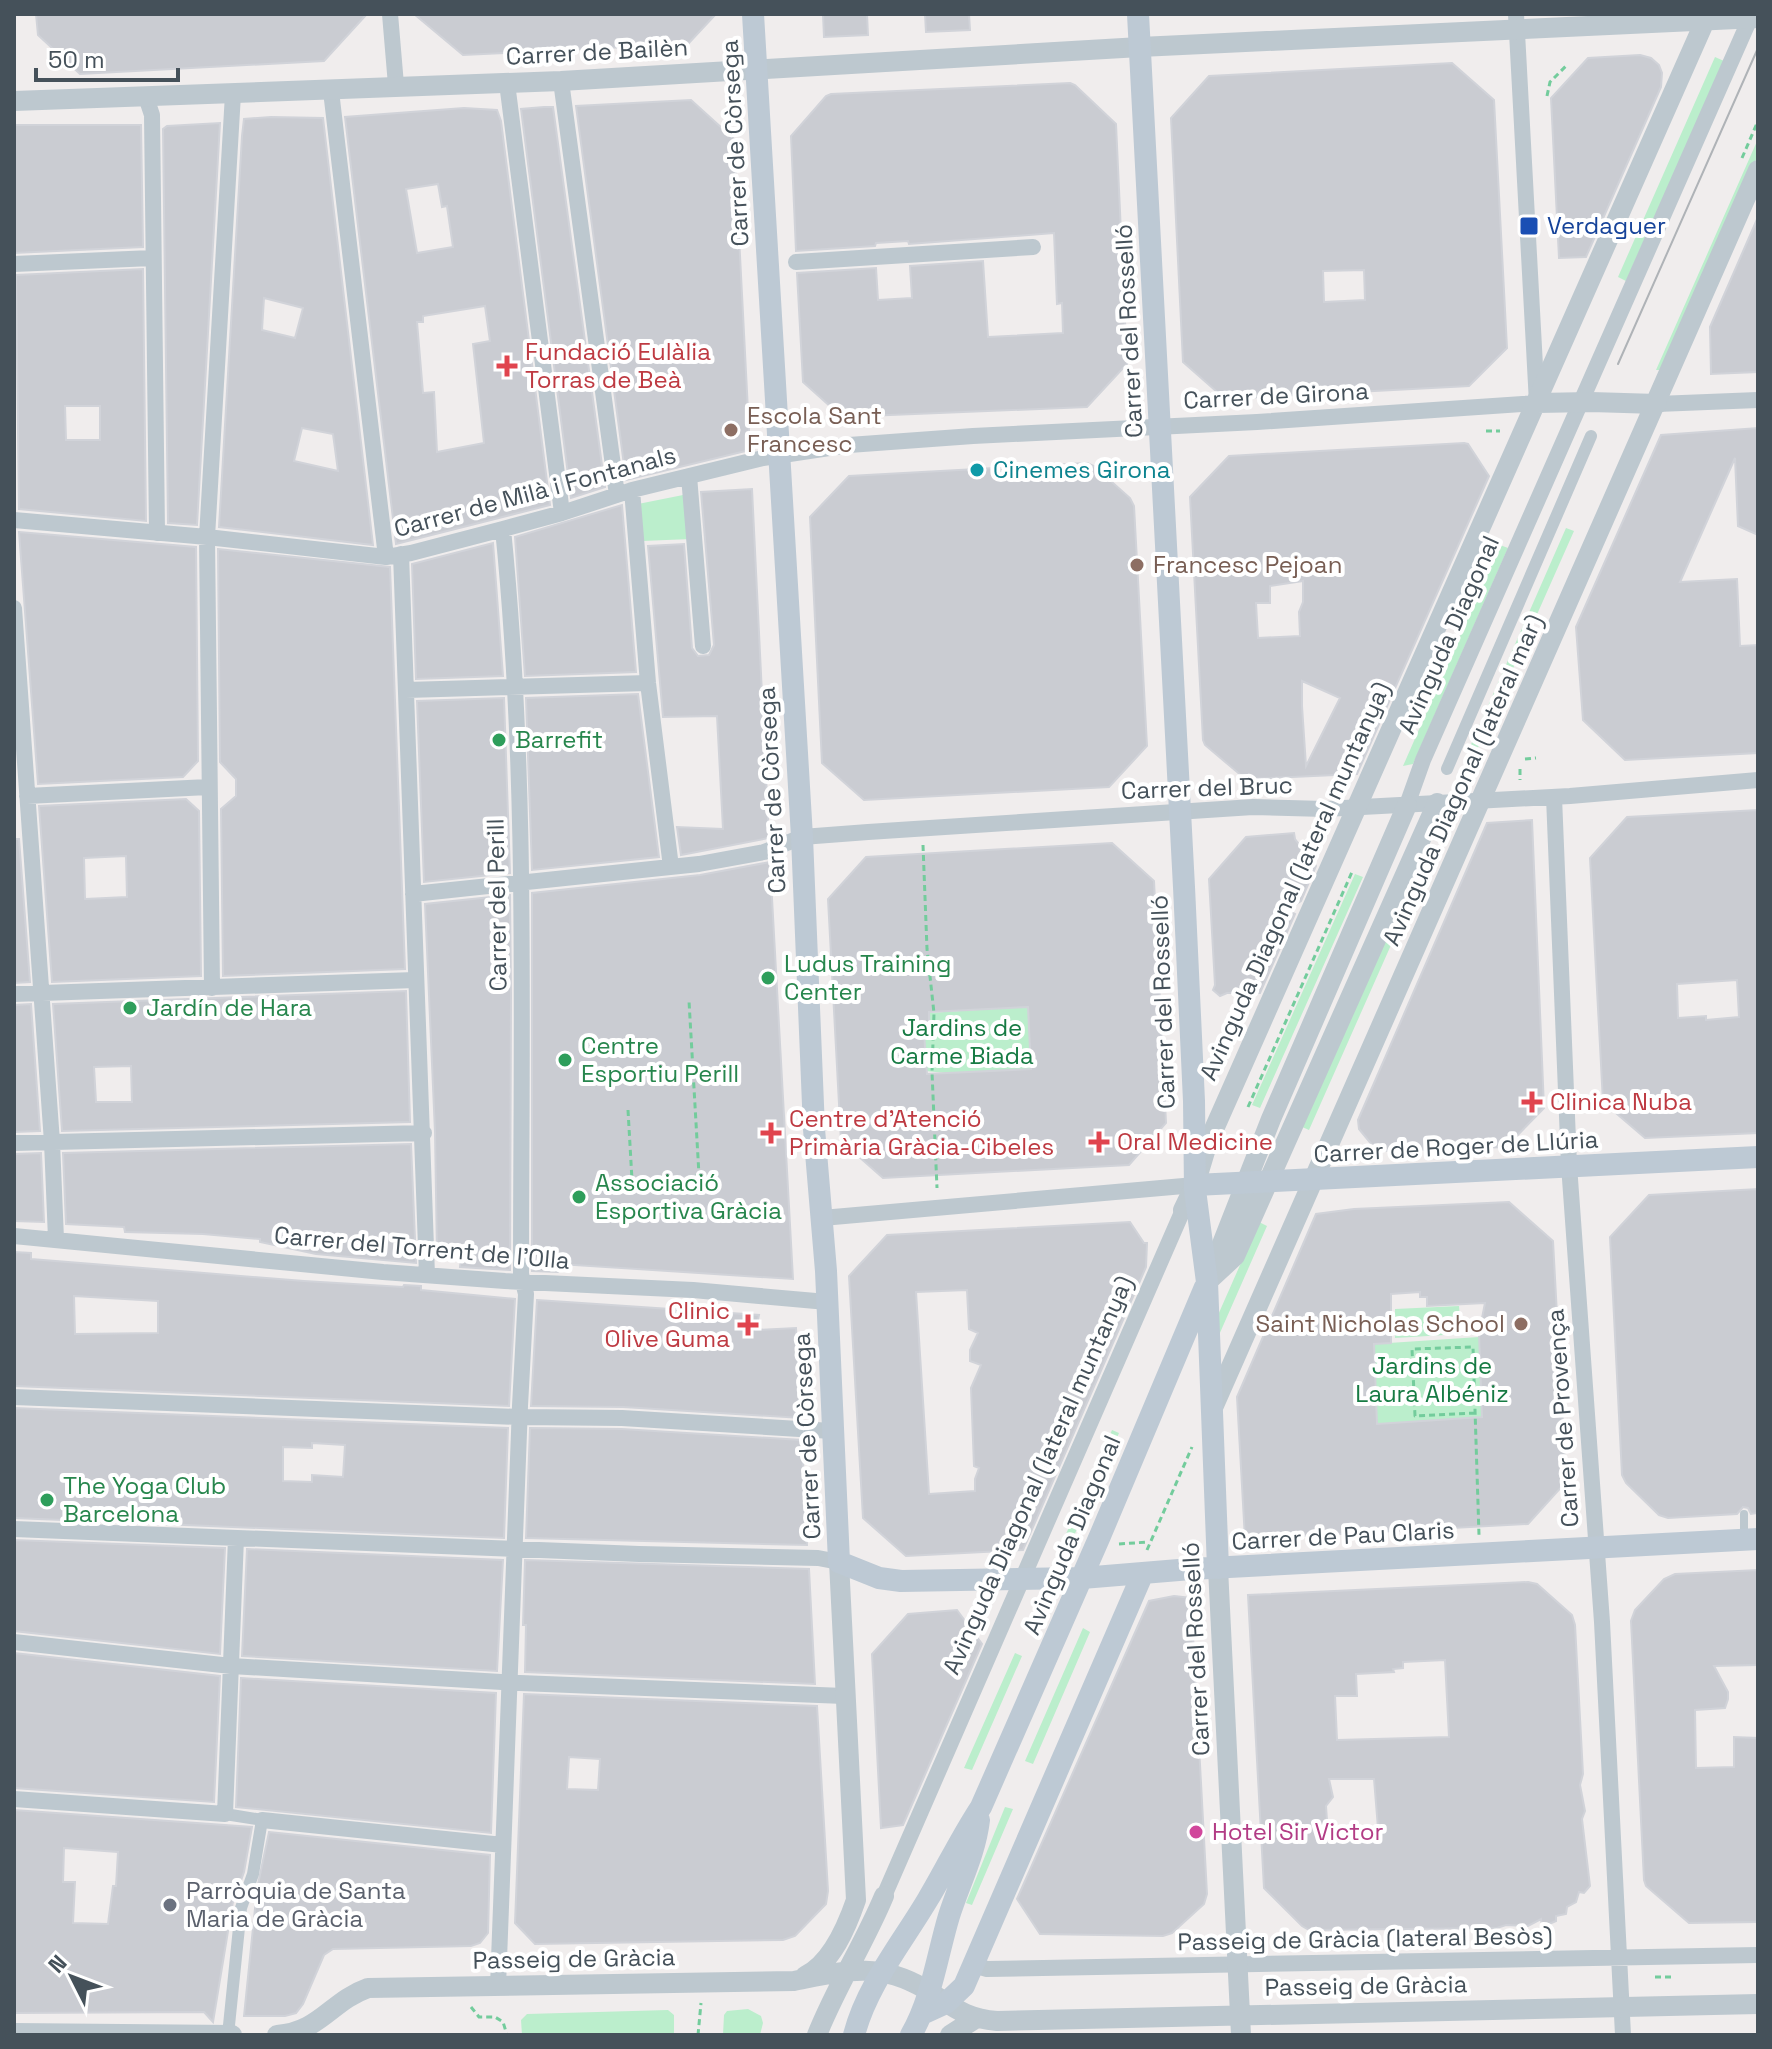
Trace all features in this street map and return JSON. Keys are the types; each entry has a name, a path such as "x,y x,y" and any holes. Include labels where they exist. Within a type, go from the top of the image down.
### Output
{"main road":[{"name":"Carrer de Còrsega","path":"753,14 802,837 839,1562"},
{"name":"Carrer del Rosselló","path":"1138,14 1194,1101 1195,1185 1207,1282 1218,1568"},
{"name":"Carrer de Roger de Llúria","path":"1195,1185 1758,1157"},
{"name":"Avinguda Diagonal","path":"854,2035 868,1995 981,1807 1207,1282"},
{"name":"Carrer de Pau Claris","path":"839,1562 879,1578 901,1581 1082,1578 1145,1562 1218,1568 1751,1539"},
{"path":"911,2035 922,2014 938,1998 964,1986 1145,1562"},
{"name":"Avinguda Diagonal","path":"938,1998 937,1955 973,1847 981,1807"}],"street":[{"path":"390,14 396,85"},
{"name":"Carrer de Bailèn","path":"14,101 561,81 1517,21 1753,17"},
{"name":"Avinguda Diagonal","path":"1256,1183 1423,760 1753,17"},
{"name":"Avinguda Diagonal (lateral muntanya)","path":"884,1896 1195,1185 1207,1145 1707,18"},
{"path":"1517,21 1537,403 1657,404 1758,400"},
{"path":"561,81 625,493 671,867"},
{"path":"507,83 562,513"},
{"path":"331,91 394,556 406,690 427,1275"},
{"path":"212,988 216,892 208,787 207,537 233,94"},
{"path":"146,97 152,115 157,533"},
{"name":"Avinguda Diagonal (lateral mar)","path":"1212,1410 1758,170"},
{"path":"796,262 1033,247"},
{"path":"14,264 152,258"},
{"name":"Carrer de Girona","path":"779,455 870,443 1537,403"},
{"name":"Avinguda Diagonal","path":"1447,769 1591,436"},
{"name":"Carrer de Milà i Fontanals","path":"14,520 394,556 562,513 689,476 779,455"},
{"path":"689,476 703,646"},
{"name":"Carrer del Perill","path":"498,1986 526,1294 523,1280 523,884 503,529"},
{"path":"14,608 19,759 27,796 22,829 42,994 56,1239"},
{"path":"406,690 648,683"},
{"name":"Carrer del Bruc","path":"413,894 671,867 764,852 802,837 1253,807 1356,807 1554,797 1758,780"},
{"path":"27,796 208,787"},
{"name":"Carrer de Provença","path":"1554,797 1569,1165 1596,1549 1623,2035"},
{"name":"Avinguda Diagonal","path":"1207,1282 1437,803"},
{"path":"14,994 415,980"},
{"path":"14,1143 424,1133"},
{"name":"Carrer de Roger de Llúria","path":"822,1218 1195,1185"},
{"name":"Carrer del Torrent de l'Olla","path":"14,1236 383,1277 427,1275 511,1282 523,1280 827,1302"},
{"path":"14,1397 519,1417 622,1418 832,1431"},
{"path":"14,1529 818,1558 839,1562 856,1900 847,1925 822,1963 811,1974 794,1981"},
{"path":"225,1814 236,1538"},
{"name":"Carrer del Rosselló","path":"1218,1568 1241,2025"},
{"path":"14,1642 231,1666 509,1683 844,1696"},
{"path":"14,1799 225,1814 503,1845"},
{"path":"19,2034 230,2035 241,1908 253,1874 262,1820"},
{"path":"817,2035 884,1896"},
{"name":"Passeig de Gràcia (lateral Besòs)","path":"973,1965 987,1969 1758,1955"},
{"name":"Passeig de Gràcia","path":"286,2035 313,2025 350,1996 368,1988 794,1981 849,1970 883,1972 975,2019 1241,2025 1622,2007 1758,2004"},
{"path":"950,2035 975,2019"}],"lane":[{"path":"1744,1514 1751,1539"}],"path":[{"path":"1547,96 1550,82 1567,65"},
{"path":"1486,431 1500,431"},
{"path":"1525,759 1536,758"},
{"path":"1520,769 1520,780"},
{"path":"923,844 927,949 934,1013 932,1072 937,1188"},
{"path":"628,1110 632,1180 693,1182 693,1176 699,1175 689,1001"},
{"path":"1475,1413 1415,1416 1412,1349 1473,1347 1479,1535"},
{"path":"1145,1562 1197,1435"},
{"name":"Avinguda Diagonal","path":"1119,1544 1148,1542"},
{"path":"1655,1977 1674,1977"},
{"path":"692,1999 701,2000 698,2035"},
{"path":"470,2004 479,2017 495,2017 503,2022 507,2035"},
{"path":"694,2008 699,2018"}],"green space":[{"path":"1715,57 1724,61 1626,281 1618,277"},
{"path":"1758,139 1758,155 1663,370 1656,370"},
{"path":"688,494 691,539 642,541 638,504"},
{"path":"1566,528 1574,531 1476,752 1469,749"},
{"path":"1500,545 1508,548 1413,764 1403,766"},
{"path":"1423,853 1430,857 1309,1130 1300,1126"},
{"path":"1355,874 1363,877 1260,1108 1252,1105"},
{"name":"Jardins de Carme Biada","path":"1028,1007 1031,1069 926,1071 924,1033 929,1032 928,1013"},
{"path":"1259,1222 1267,1226 1219,1335 1218,1315"},
{"path":"1459,1306 1461,1334 1395,1338 1395,1309"},
{"name":"Jardins de Laura Albéniz","path":"1479,1337 1488,1527 1471,1527 1464,1418 1377,1424 1374,1344"},
{"path":"1112,1430 1119,1433 1073,1538 1066,1534"},
{"path":"1083,1628 1090,1632 1033,1764 1025,1761"},
{"path":"1015,1653 1022,1656 972,1770 964,1768"},
{"path":"1005,1807 1013,1809 972,1905 966,1903"},
{"path":"748,2009 761,2016 760,2035 723,2035 727,2011"},
{"path":"668,2010 674,2015 674,2035 522,2035 521,2020 527,2014"}],"building":[{"path":"36,14 367,14 324,61 80,74 38,35"},
{"path":"414,14 716,14 688,44 463,55"},
{"path":"823,14 867,14 868,35 824,37"},
{"path":"925,14 969,14 970,30 926,32"},
{"path":"1640,55 1651,58 1659,65 1661,87 1586,257 1559,258 1551,98 1588,58"},
{"path":"1452,63 1494,100 1507,348 1469,386 1225,399 1183,362 1171,118 1209,76","holes":["1364,270 1365,300 1324,302 1323,271"]},
{"path":"1070,83 1116,124 1127,364 1087,407 842,417 803,382 797,273 876,268 878,300 912,298 910,266 983,261 988,337 1063,333 1062,303 1057,304 1054,233 909,244 908,241 876,243 875,246 796,251 791,136 831,94"},
{"path":"691,100 734,139 750,450 626,480 576,106"},
{"path":"553,107 605,487 571,498 521,109"},
{"path":"464,108 497,110 501,121 550,505 396,544 345,117","holes":["438,184 442,207 447,206 453,247 417,253 406,189","485,306 490,341 473,344 484,443 437,452 434,392 423,393 417,322 423,322 423,316"]},
{"path":"323,118 373,545 219,527 244,119","holes":["264,298 303,308 295,338 262,330","302,428 333,434 338,471 294,461"]},
{"path":"220,123 197,525 168,523 163,129 167,126"},
{"path":"14,125 141,125 143,247 14,253"},
{"path":"1758,217 1758,372 1711,374 1710,327"},
{"path":"143,269 146,521 19,509 16,275","holes":["65,406 100,406 100,440 66,440"]},
{"path":"1758,428 1758,535 1738,526 1735,458 1680,582 1737,579 1740,646 1758,645 1758,753 1625,760 1583,720 1576,627 1661,435"},
{"path":"1464,443 1468,444 1489,476 1357,774 1248,779 1205,745 1190,497 1229,456","holes":["1303,581 1300,636 1258,638 1256,603 1270,603 1270,586","1302,681 1340,698 1306,766 1302,706"]},
{"path":"1087,463 1130,498 1134,506 1147,746 1109,787 864,800 822,763 810,517 849,476"},
{"path":"752,489 769,838 681,855 677,827 723,829 717,716 663,717 648,546 684,544 692,648 698,656 709,655 714,645 701,492"},
{"path":"622,505 636,672 525,676 515,537"},
{"path":"19,532 196,547 198,761 183,777 38,784"},
{"path":"493,543 503,676 416,679 412,564"},
{"path":"218,549 390,567 405,969 223,976 221,809 236,796 236,779 220,762"},
{"path":"638,694 659,857 532,870 526,698"},
{"path":"504,698 510,873 424,882 417,701"},
{"path":"186,799 199,811 201,976 52,982 39,806","holes":["126,856 127,897 85,899 84,858"]},
{"path":"1758,810 1758,1133 1645,1138 1603,1102 1590,858 1627,817","holes":["1737,980 1739,1017 1706,1020 1706,1016 1678,1018 1677,984"]},
{"path":"1532,820 1544,1108 1506,1147 1377,1151 1359,1129 1358,1120 1487,823"},
{"path":"1294,833 1295,839 1316,866 1301,901 1287,910 1295,914 1260,993 1227,993 1220,996 1213,990 1209,879 1246,837"},
{"path":"14,839 19,839 30,982 14,983"},
{"path":"1112,843 1154,881 1166,1123 1129,1165 883,1178 841,1141 828,899 866,857","holes":["1028,1007 1031,1069 927,1074 924,1033 929,1032 929,1012"]},
{"path":"770,862 793,1279 559,1264 558,1272 532,1271 532,893 700,875"},
{"path":"510,895 510,1270 460,1267 461,1256 437,1254 425,904"},
{"path":"406,991 410,1122 62,1131 53,1004","holes":["131,1066 132,1102 96,1102 94,1067"]},
{"path":"31,1004 40,1131 14,1132 14,1005"},
{"path":"411,1144 416,1263 316,1254 260,1242 260,1239 125,1232 124,1227 66,1224 63,1153"},
{"path":"41,1153 44,1222 14,1221 14,1154"},
{"path":"1758,1189 1758,1513 1751,1514 1748,1508 1743,1507 1737,1514 1668,1518 1659,1515 1626,1483 1622,1475 1610,1237 1649,1195"},
{"path":"1509,1202 1553,1241 1566,1482 1528,1524 1245,1539 1237,1397 1316,1214 1354,1209","holes":["1420,1292 1420,1297 1427,1297 1427,1306 1485,1303 1479,1333 1482,1417 1377,1424 1374,1344 1391,1343 1391,1294"]},
{"path":"1130,1222 1147,1243 1146,1267 1023,1550 906,1556 863,1518 849,1276 887,1235","holes":["967,1290 969,1329 978,1333 970,1350 970,1361 981,1365 971,1388 974,1466 979,1468 975,1491 929,1494 916,1292"]},
{"path":"14,1252 31,1253 31,1259 304,1281 421,1286 421,1290 515,1299 509,1406 14,1386","holes":["74,1296 158,1301 158,1333 75,1334"]},
{"path":"537,1300 759,1315 756,1330 796,1328 801,1418 623,1407 531,1406"},
{"path":"14,1408 508,1428 504,1538 14,1518","holes":["312,1443 345,1445 343,1477 312,1475 312,1482 283,1481 283,1447 312,1448"]},
{"path":"530,1428 622,1429 802,1440 807,1545 526,1538"},
{"path":"14,1540 225,1548 220,1654 14,1631"},
{"path":"247,1549 503,1560 497,1671 242,1656"},
{"path":"525,1560 809,1569 815,1684 525,1672"},
{"path":"1758,1570 1758,1665 1714,1666 1728,1692 1725,1708 1695,1710 1696,1768 1734,1767 1734,1737 1758,1738 1758,1922 1689,1923 1646,1886 1644,1880 1631,1621 1635,1610 1664,1579 1675,1574"},
{"path":"1528,1582 1537,1584 1572,1615 1583,1774 1580,1785 1585,1811 1582,1819 1590,1886 1584,1893 1579,1892 1576,1902 1567,1907 1566,1914 1556,1916 1556,1921 1542,1927 1541,1919 1528,1926 1506,1925 1497,1928 1309,1930 1264,1888 1248,1595","holes":["1445,1660 1449,1737 1337,1740 1335,1696 1357,1696 1356,1674 1394,1672 1393,1669 1403,1668 1403,1662","1329,1779 1374,1779 1378,1828 1357,1829 1358,1834 1328,1835 1326,1806 1333,1797"]},
{"path":"1174,1596 1191,1598 1207,1894 1204,1904 1172,1933 1163,1936 1040,1934 1017,1899 1149,1601"},
{"path":"957,1610 982,1644 903,1825 881,1828 872,1654 908,1614"},
{"path":"14,1653 220,1676 214,1802 14,1788"},
{"path":"241,1678 496,1693 491,1833 236,1807"},
{"path":"524,1694 817,1706 828,1891 826,1904 795,1936 783,1940 535,1944 515,1923","holes":["569,1757 600,1759 598,1790 567,1789"]},
{"path":"14,1810 252,1827 244,1872 239,1886 236,1886 213,2022 204,2012 14,2013","holes":["64,1848 118,1852 116,1886 113,1886 108,1924 73,1923 75,1882 63,1882"]},
{"path":"269,1832 490,1855 488,1933 480,1943 471,1946 333,1949 324,1955 296,2013 244,2016 257,1889"}],"tram line":[{"path":"1618,364 1758,48"}],"place":[{"name":"Verdaguer","path":"1529,226"},
{"name":"Fundació Eulàlia Torras de Beà","path":"507,366"},
{"name":"Escola Sant Francesc","path":"731,430"},
{"name":"Cinemes Girona","path":"977,470"},
{"name":"Francesc Pejoan","path":"1137,565"},
{"name":"Barrefit","path":"499,740"},
{"name":"Ludus Training Center","path":"768,978"},
{"name":"Jardín de Hara","path":"130,1008"},
{"name":"Centre Esportiu Perill","path":"565,1060"},
{"name":"Clinica Nuba","path":"1532,1102"},
{"name":"Centre d'Atenció Primària Gràcia-Cibeles","path":"771,1133"},
{"name":"Oral Medicine","path":"1099,1142"},
{"name":"Associació Esportiva Gràcia","path":"579,1197"},
{"name":"Saint Nicholas School","path":"1521,1324"},
{"name":"Clinic Olive Guma","path":"748,1325"},
{"name":"The Yoga Club Barcelona","path":"47,1500"},
{"name":"Hotel Sir Victor","path":"1196,1832"},
{"name":"Parròquia de Santa Maria de Gràcia","path":"170,1905"}]}
